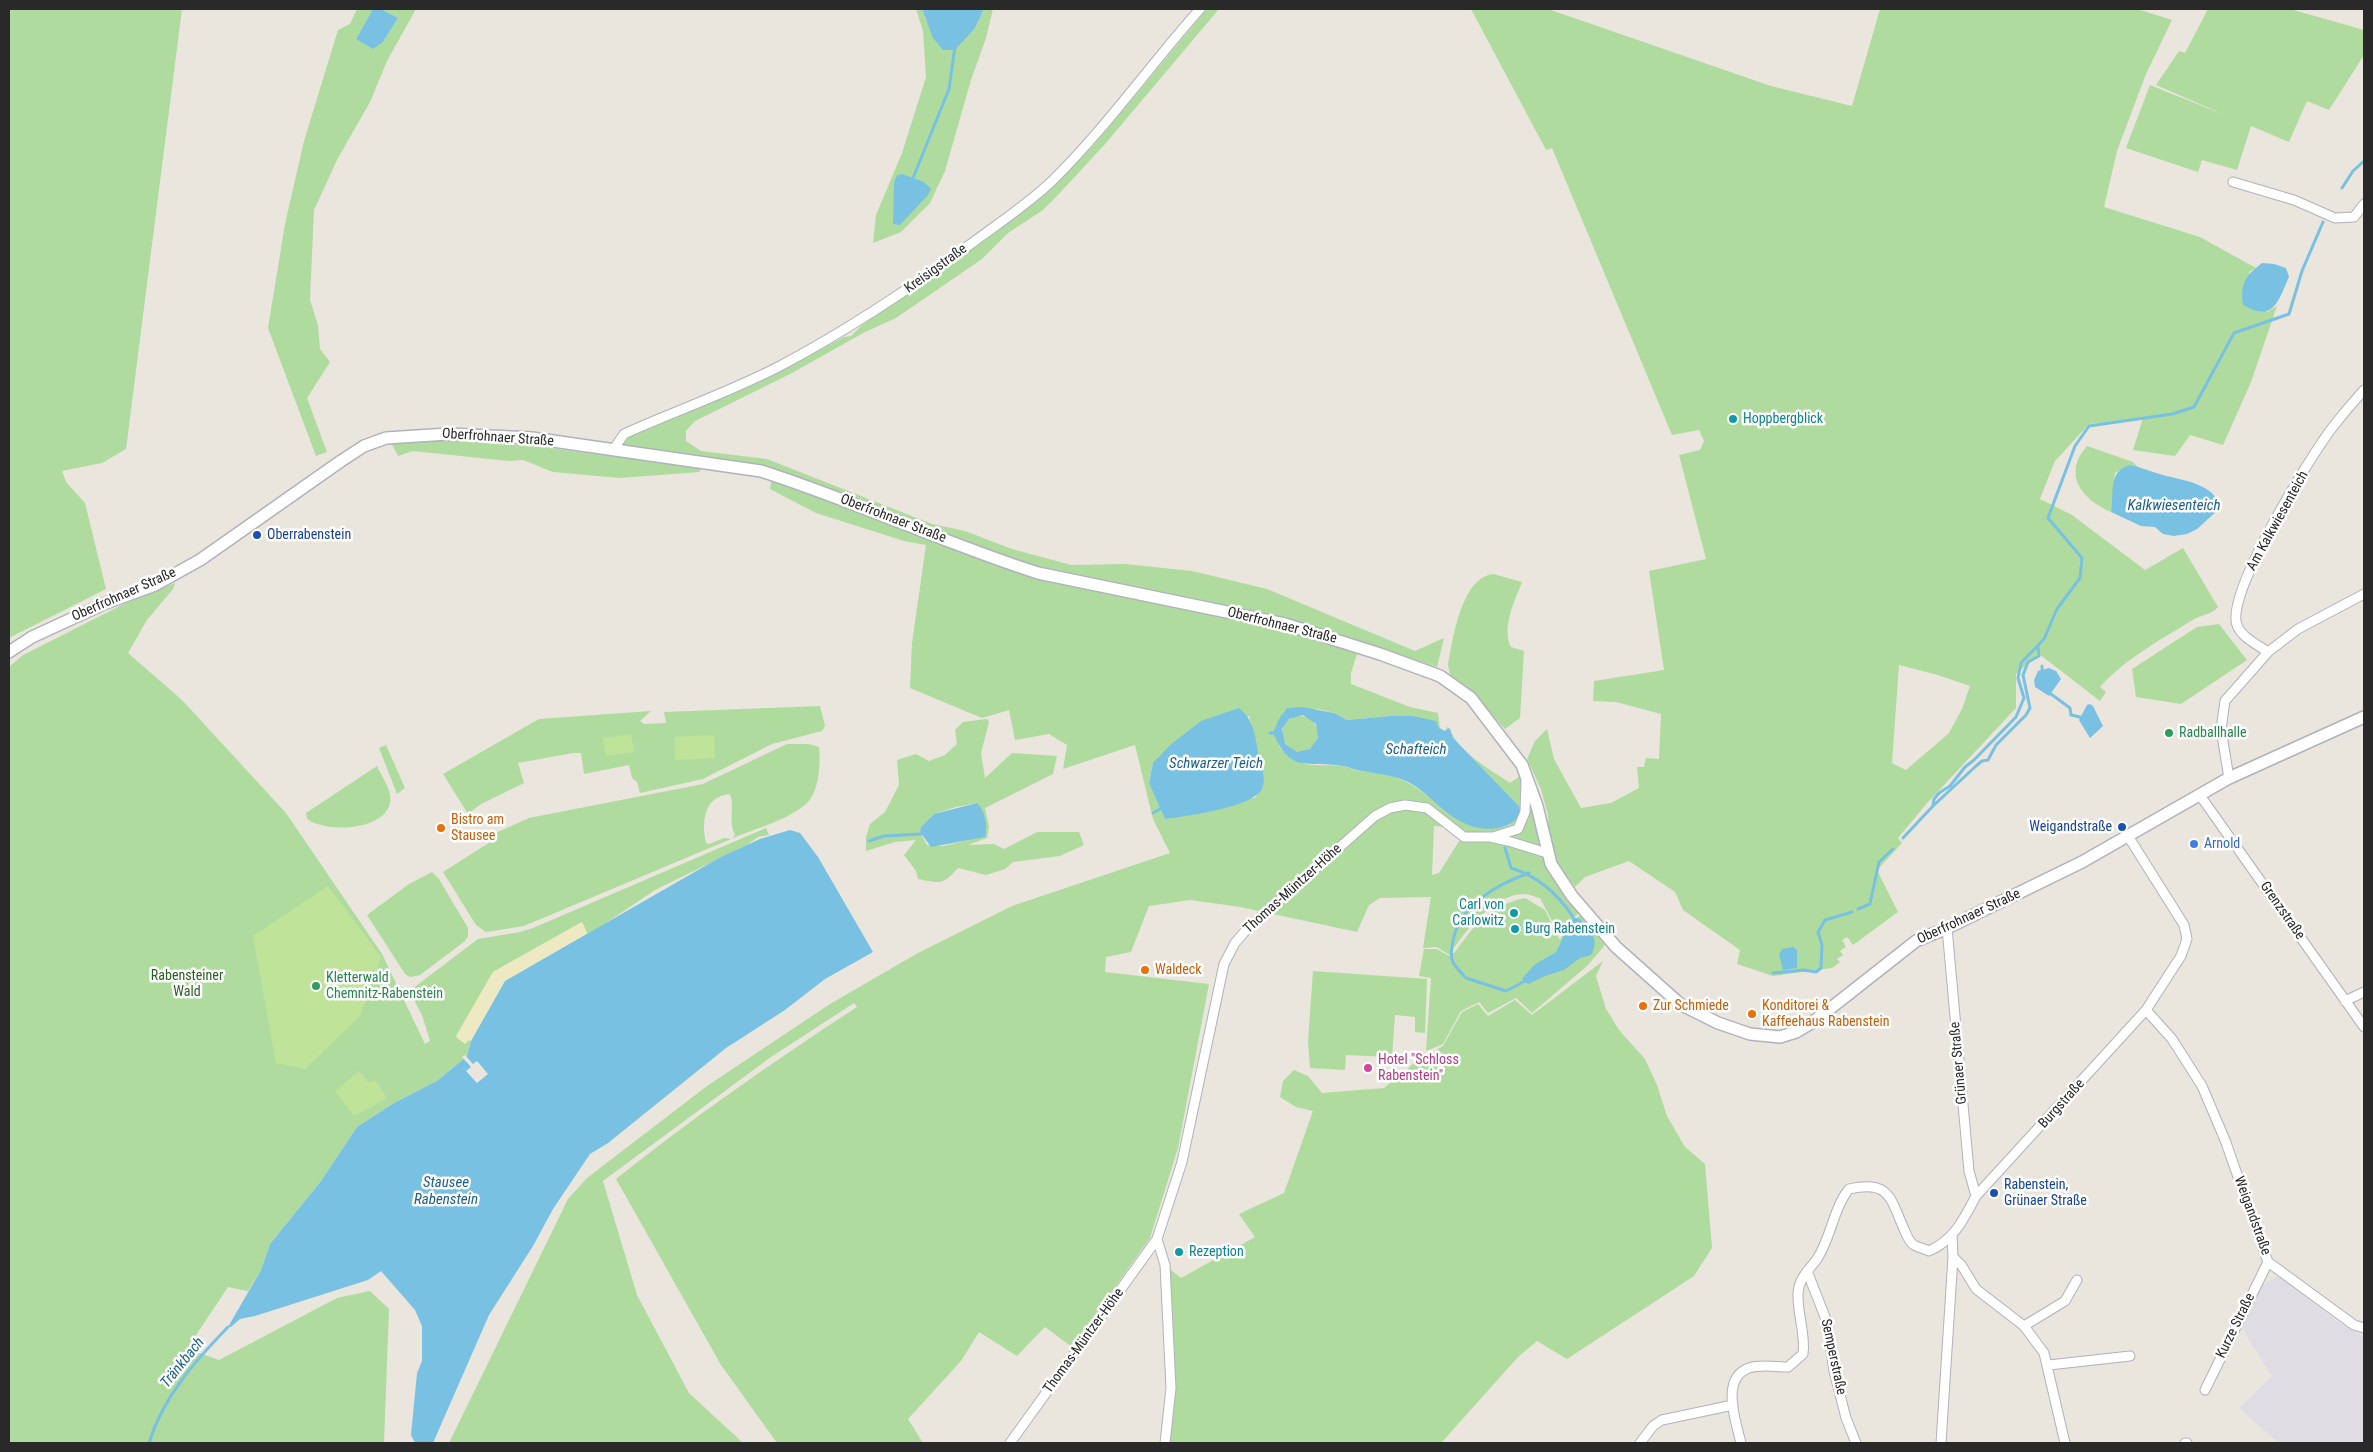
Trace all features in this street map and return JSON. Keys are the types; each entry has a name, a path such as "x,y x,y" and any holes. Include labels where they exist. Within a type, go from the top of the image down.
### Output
{"main road":[{"name":"Oberfrohnaer Straße","path":"9,652 46,630 106,603 155,585 200,560 341,461 364,446 386,438 448,434 532,438 760,471 813,489 1003,561 1038,572 1285,624 1380,654 1440,676 1471,698 1522,766 1537,806 1551,864 1572,896 1616,947 1680,1004 1718,1023 1750,1034 1780,1037 1796,1032 1813,1022 1916,941 2034,886 2128,836 2229,778 2364,717"}],"street":[{"name":"Kreisigstraße","path":"613,450 624,434 778,367 843,331 892,300 1010,215 1051,182 1088,142 1200,9"},
{"path":"2233,182 2294,200 2335,218 2354,217 2364,204"},
{"name":"Am Kalkwiesenteich","path":"2268,652 2240,631 2236,624 2235,614 2239,593 2287,500 2331,429 2364,390"},
{"path":"2229,778 2221,729 2225,702 2268,652 2298,629 2364,594"},
{"path":"1490,838 1518,829 1524,820 1526,775"},
{"name":"Grenzstraße","path":"2199,794 2364,1027"},
{"name":"Thomas-Müntzer-Höhe","path":"1010,1443 1157,1239 1182,1162 1224,964 1235,943 1254,923 1375,816 1390,808 1405,805 1426,808 1464,837 1490,838 1547,853"},
{"path":"2128,836 2176,911 2184,925 2187,939 2181,956 2146,1010"},
{"name":"Grünaer Straße","path":"1947,928 1969,1171 1976,1196"},
{"path":"2345,1001 2364,992"},
{"name":"Burgstraße","path":"1952,1236 1976,1196 2146,1010"},
{"name":"Weigandstraße","path":"2146,1010 2172,1040 2202,1086 2226,1144 2268,1262 2354,1325 2364,1328"},
{"path":"1741,1443 1733,1405 1733,1381 1740,1372 1750,1368 1788,1367 1803,1354 1805,1343 1799,1315 1798,1291 1801,1280 1817,1258 1840,1204 1849,1189 1866,1185 1875,1186 1889,1194 1907,1236 1914,1245 1929,1251 1941,1246 1952,1236"},
{"path":"1940,1443 1953,1257 1952,1236"},
{"path":"1157,1239 1165,1265 1171,1388 1165,1443"},
{"path":"1953,1257 1962,1266 1976,1289 2024,1326 2044,1353 2066,1443"},
{"name":"Kurze Straße","path":"2205,1390 2268,1262"},
{"name":"Semperstraße","path":"1807,1271 1827,1322 1836,1381 1846,1418 1856,1443"},
{"path":"2024,1326 2065,1301 2077,1280"},
{"path":"2048,1365 2130,1356"},
{"path":"1640,1443 1654,1426 1662,1420 1733,1405"}],"shaded area":[{"path":"2280,1276 2338,1322 2360,1334 2364,1340 2364,1443 2279,1443 2239,1408 2272,1376 2241,1327 2260,1285"}],"green space":[{"path":"9,9 182,9 126,449 102,463 62,471 66,482 85,503 106,589 9,638"},
{"path":"357,9 373,9 356,39 383,42 398,18 381,9 416,9 387,61 370,102 337,160 314,210 310,300 318,325 320,349 330,362 307,398 327,452 316,456 268,328 285,224 304,141 338,30 350,24"},
{"path":"916,9 922,9 927,23 975,28 984,9 993,9 986,38 971,80 945,171 930,203 901,232 873,243 876,215 902,153 926,77 923,31"},
{"path":"1207,9 1219,9 1106,143 1043,210 1008,233 982,259 896,318 865,332 792,373 695,421 686,431 686,441 701,451 767,459 932,524 965,531 1012,549 1071,565 1125,564 1192,571 1267,589 1415,651 1444,638 1437,667 1361,642 1351,673 1351,684 1410,707 1438,713 1440,728 1445,731 1413,716 1347,720 1334,713 1317,709 1279,719 1279,746 1286,754 1300,763 1343,766 1355,770 1390,775 1400,779 1414,786 1463,822 1477,827 1492,828 1510,825 1518,805 1461,746 1475,759 1510,783 1520,776 1532,806 1544,860 1558,885 1580,912 1565,925 1560,936 1540,898 1526,894 1513,896 1501,900 1481,916 1449,955 1437,947 1423,948 1431,897 1380,898 1369,905 1357,932 1240,907 1190,900 1149,906 1131,952 1106,957 1105,972 1209,984 1178,1148 1150,1238 1072,1347 1045,1327 1017,1356 979,1332 961,1361 908,1419 923,1443 777,1443 721,1365 616,1179 735,1090 857,1007 854,1003 771,1057 603,1181 637,1295 689,1393 743,1443 449,1443 568,1199 587,1178 707,1086 830,1004 918,953 1012,906 1170,853 1153,819 1135,745 1063,769 1067,745 1049,734 1015,740 1009,710 982,718 910,688 912,643 926,545 904,541 816,513 770,489 773,471 707,459 699,472 620,478 553,472 523,460 508,461 413,451 398,456 390,441 450,439 542,447 611,456 626,439 633,435 786,368 844,337 851,336 861,326 1014,218 1053,186 1093,146","holes":["1249,716 1263,778 1256,797 1202,813 1165,819 1149,782 1153,763","1434,826 1445,827 1461,838 1439,873 1432,875"]},
{"path":"1471,9 1548,9 1771,86 1852,106 1880,9 2137,9 2172,20 2146,74 2117,151 2104,207 2200,237 2256,268 2249,272 2267,312 2277,306 2251,382 2223,445 2190,435 2175,456 2133,450 2143,418 2089,424 2055,461 2040,499 2072,515 2145,570 2183,548 2218,607 2155,643 2120,668 2100,687 2106,692 2100,701 2039,654 2016,674 2016,708 1928,802 1898,838 1902,843 1877,870 1898,912 1853,945 1847,937 1842,940 1846,947 1840,951 1843,955 1837,959 1840,962 1832,968 1773,976 1737,964 1740,950 1683,910 1675,892 1629,861 1585,877 1575,887 1554,859 1549,842 1548,815 1541,789 1527,759 1535,741 1547,729 1554,759 1581,808 1611,803 1639,788 1637,767 1644,767 1646,758 1659,759 1661,714 1616,702 1593,701 1594,681 1664,670 1649,571 1706,559 1679,455 1700,450 1704,441 1699,430 1672,435 1552,148 1546,150","holes":["1899,665 1970,686 1962,709 1949,733 1906,770 1892,763"]},
{"path":"2208,9 2290,9 2364,30 2364,55 2329,110 2307,101 2289,142 2251,126 2237,170 2202,160 2198,172 2126,148 2150,85 2227,116 2156,85 2179,51 2185,53"},
{"path":"2087,446 2133,462 2138,467 2130,465 2115,473 2111,512 2091,500 2078,485 2076,466"},
{"path":"1493,574 1522,582 1508,623 1508,639 1511,647 1524,651 1520,718 1505,729 1474,695 1450,675 1448,665 1460,611 1466,598 1473,586 1482,578"},
{"name":"Rabensteiner Wald","path":"175,583 173,589 147,620 128,653 182,700 286,813 382,954 425,1044 430,1041 422,1015 411,994 412,989 478,939 533,928 766,828 769,835 758,837 747,845 655,890 588,935 582,922 493,972 456,1036 471,1041 467,1056 437,1081 394,1103 357,1127 321,1181 270,1244 261,1270 248,1291 228,1287 196,1335 194,1344 199,1353 219,1360 337,1298 370,1291 389,1309 384,1443 9,1443 9,667 23,655 126,603"},
{"path":"2219,624 2247,660 2181,704 2136,697 2132,669 2197,627"},
{"path":"820,706 825,726 822,731 772,744 703,779 640,793 637,782 632,778 629,765 584,774 581,753 573,753 518,763 524,783 481,804 468,814 443,774 539,719 651,711 640,721 644,724 666,723 664,712"},
{"path":"1300,716 1307,717 1313,721 1317,727 1317,741 1313,747 1307,751 1300,752 1293,751 1287,747 1283,741 1282,734 1283,727 1287,721 1293,717"},
{"path":"987,719 989,722 981,753 985,778 1012,753 1057,756 1053,774 985,808 989,827 987,838 968,845 994,844 1004,849 1037,832 1079,832 1084,845 1060,856 1013,862 1005,869 986,875 958,868 948,878 940,882 918,879 916,871 904,855 916,840 895,842 866,851 866,837 870,824 885,812 899,785 897,760 916,754 929,761 945,755 957,744 955,730 963,722","holes":["977,803 969,840 943,846 927,845 920,832 921,827 934,814"]},
{"path":"631,734 634,752 606,756 603,738"},
{"path":"714,735 715,758 675,760 674,737"},
{"path":"787,744 808,744 819,747 820,761 817,784 811,798 800,809 782,819 733,838 735,834 732,825 730,794 721,796 706,811 704,827 706,843 709,844 724,838 731,839 524,926 486,932 476,925 443,872 492,841 489,836 529,818 703,784"},
{"path":"386,745 405,788 397,794 379,748"},
{"path":"377,766 390,794 390,803 385,812 377,819 353,827 340,827 327,826 307,819 306,813"},
{"path":"432,872 439,879 468,928 468,936 465,941 420,975 410,977 405,974 367,915 409,884"},
{"name":"Kletterwald Chemnitz-Rabenstein","path":"328,886 381,957 360,1016 305,1069 276,1063 253,936"},
{"path":"1525,898 1545,910 1560,940 1566,929 1581,914 1605,945 1587,966 1532,1013 1516,998 1488,1013 1479,1002 1461,1011 1443,1044 1426,1051 1431,978 1419,976 1424,949 1437,949 1449,956 1455,952 1484,917 1502,906"},
{"path":"1603,961 1596,976 1606,1009 1619,1030 1645,1059 1657,1085 1667,1116 1685,1147 1705,1164 1712,1248 1694,1276 1567,1359 1537,1341 1518,1357 1441,1443 1168,1443 1173,1406 1174,1351 1167,1301 1167,1267 1181,1278 1255,1237 1239,1214 1284,1193 1313,1111 1296,1107 1280,1097 1283,1081 1294,1070 1308,1076 1322,1093 1384,1088 1413,1064 1443,1046 1462,1012 1478,1004 1488,1016 1515,1000 1532,1015"},
{"path":"1313,971 1427,979 1425,1033 1415,1032 1415,1017 1395,1015 1392,1057 1346,1055 1345,1070 1310,1068 1308,1042"},
{"path":"359,1071 369,1083 375,1080 387,1098 354,1116 335,1091"}],"sand":[{"path":"582,922 588,935 505,981 471,1041 469,1040 465,1044 456,1037 493,972"}],"water":[{"path":"373,9 381,9 398,18 383,42 373,49 356,39"},
{"path":"922,9 984,9 975,28 955,50 943,50 933,38"},
{"path":"902,174 924,182 931,189 928,195 900,225 893,224 894,183 897,175"},
{"path":"2262,263 2286,268 2289,277 2274,307 2262,312 2243,305 2242,291 2248,276"},
{"name":"Kalkwiesenteich","path":"2130,465 2197,484 2213,494 2219,509 2197,529 2187,534 2174,536 2163,534 2155,527 2141,526 2111,512 2115,477 2123,468"},
{"path":"2049,668 2056,671 2061,679 2049,696 2035,687 2034,680 2038,671"},
{"path":"2087,705 2093,706 2103,726 2090,738 2079,720"},
{"name":"Schafteich","path":"1302,707 1334,713 1347,720 1413,716 1436,721 1439,728 1445,731 1448,728 1450,729 1453,738 1518,805 1521,812 1517,819 1504,827 1479,828 1455,818 1416,787 1398,778 1344,766 1309,764 1294,760 1280,746 1273,733 1279,719 1287,708","holes":["1303,715 1316,724 1318,738 1310,749 1297,752 1285,744 1282,729 1289,719"]},
{"name":"Schwarzer Teich","path":"1239,708 1250,722 1254,733 1263,776 1262,789 1256,796 1232,806 1165,819 1149,783 1153,763 1170,745 1201,721"},
{"path":"977,803 985,819 985,837 931,847 920,832 921,827 934,814"},
{"name":"Stausee Rabenstein","path":"790,830 800,833 818,857 873,952 825,979 785,1010 726,1048 608,1143 590,1154 553,1209 533,1246 489,1315 433,1443 415,1443 411,1435 417,1373 422,1361 422,1326 415,1310 381,1271 368,1280 255,1316 240,1319 231,1327 228,1327 261,1270 270,1244 321,1181 357,1127 394,1103 437,1081 467,1056 471,1041 505,981 719,858 760,839"},
{"path":"1573,917 1580,919 1593,936 1595,945 1591,955 1580,958 1564,970 1528,984 1522,979 1534,965 1556,952"},
{"path":"1793,947 1797,950 1797,968 1783,970 1779,954 1782,949"}],"pier":[{"path":"465,1055 473,1064 477,1061 488,1074 477,1083 466,1071 471,1067 462,1057"}],"waterway":[{"path":"913,178 949,89 955,46"},
{"path":"2342,188 2353,171 2364,161"},
{"path":"1903,838 1933,806 1934,799 1939,793 1950,786 1965,767 2016,717 2024,698 2018,678 2021,663 2044,639 2057,609 2080,578 2082,558 2048,518 2075,446 2089,426 2172,414 2194,407 2234,333 2289,314 2302,271 2323,222"},
{"path":"1933,806 1976,766 1982,761 1988,760 1996,745 2026,715 2030,708 2023,675 2028,662 2039,656 2038,647"},
{"path":"2051,694 2070,708 2071,715 2080,717"},
{"path":"1153,813 1160,809"},
{"path":"869,841 884,836 921,834"},
{"path":"1505,848 1511,868 1530,876 1554,893 1573,917"},
{"path":"1858,909 1870,904 1879,862 1893,849"},
{"path":"1464,976 1454,964 1451,955 1457,928 1463,917 1493,890 1529,873"},
{"path":"1773,973 1804,970 1816,972 1821,968 1822,945 1818,932 1825,920 1852,912"},
{"path":"1466,978 1506,991 1525,981"},
{"name":"Tränkbach","path":"149,1443 163,1410 181,1380 228,1327"}],"place":[{"name":"Hoppbergblick","path":"1733,419"},
{"name":"Oberrabenstein","path":"257,535"},
{"name":"Radballhalle","path":"2169,733"},
{"name":"Weigandstraße","path":"2122,827"},
{"name":"Bistro am Stausee","path":"441,828"},
{"name":"Arnold","path":"2194,844"},
{"name":"Carl von Carlowitz","path":"1514,913"},
{"name":"Burg Rabenstein","path":"1515,929"},
{"name":"Waldeck","path":"1145,970"},
{"name":"Kletterwald Chemnitz-Rabenstein","path":"316,986"},
{"name":"Zur Schmiede","path":"1643,1006"},
{"name":"Konditorei & Kaffeehaus Rabenstein","path":"1752,1014"},
{"name":"Hotel \"Schloss Rabenstein\"","path":"1368,1068"},
{"name":"Rabenstein, Grünaer Straße","path":"1994,1193"},
{"name":"Rezeption","path":"1179,1252"}]}
